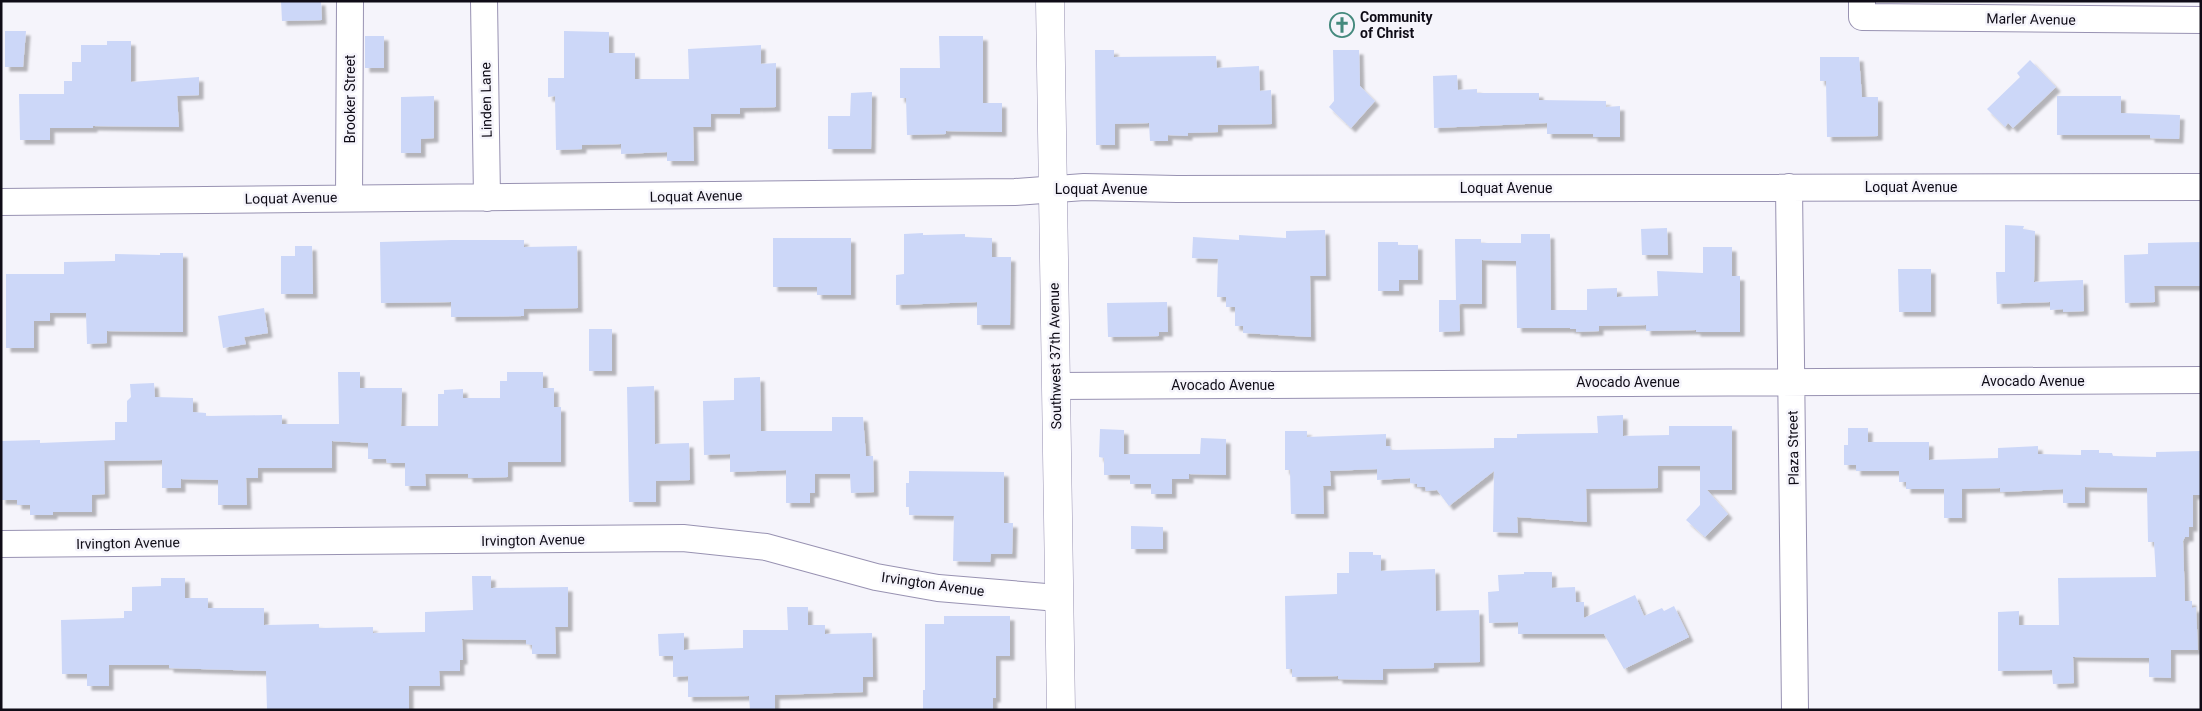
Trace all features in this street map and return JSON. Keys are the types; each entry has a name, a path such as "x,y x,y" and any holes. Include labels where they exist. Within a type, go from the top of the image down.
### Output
{"main road":[{"name":"Southwest 37th Avenue","path":"1050,1 1061,710"}],"street":[{"name":"Brooker Street","path":"349,198 350,1"},
{"name":"Linden Lane","path":"484,1 487,198"},
{"name":"Marler Avenue","path":"1862,9 2201,20"},
{"name":"Loquat Avenue","path":"1,202 1015,192 1084,186 1158,189 2201,187"},
{"name":"Plaza Street","path":"1790,187 1796,710"},
{"name":"Avocado Avenue","path":"1056,386 2201,380"},
{"name":"Irvington Avenue","path":"1,544 683,538 766,547 876,577 929,587 1058,598"}],"building":[{"path":"281,1 321,1 322,20 282,21"},
{"path":"5,31 26,31 23,67 5,67"},
{"path":"564,31 609,32 609,53 635,53 635,79 689,79 688,49 761,45 761,64 776,63 776,107 740,108 740,114 711,114 711,127 693,127 694,161 667,161 667,152 621,154 621,144 582,145 582,149 556,150 555,96 548,97 548,78 564,78"},
{"path":"365,36 384,36 384,68 365,68"},
{"path":"939,36 983,36 983,103 1002,103 1002,132 946,131 946,134 907,135 906,98 900,98 900,68 940,68"},
{"path":"107,41 131,41 131,82 199,77 199,95 177,96 179,127 93,126 93,128 50,128 50,140 20,140 19,94 64,94 64,81 72,81 72,62 81,62 81,45 107,45"},
{"path":"1095,50 1114,50 1114,57 1216,56 1217,68 1259,66 1260,91 1271,90 1272,124 1218,125 1218,132 1188,133 1188,136 1168,135 1168,141 1150,141 1149,123 1115,124 1115,145 1096,145"},
{"path":"1333,50 1359,50 1360,86 1375,101 1351,128 1329,107 1334,101"},
{"path":"1820,57 1859,57 1862,97 1878,97 1878,136 1827,137 1826,81 1820,81"},
{"path":"2030,60 2056,87 2013,128 2008,123 2005,127 1987,109 2020,77 2017,73"},
{"path":"1457,75 1458,90 1477,89 1477,93 1539,93 1539,100 1606,101 1606,107 1620,106 1620,137 1593,137 1593,134 1547,134 1547,123 1434,128 1433,76"},
{"path":"872,92 871,149 828,149 828,116 850,116 851,93"},
{"path":"434,96 434,138 421,139 421,153 401,153 401,97"},
{"path":"2057,96 2121,96 2121,113 2180,115 2179,139 2150,138 2150,135 2057,135"},
{"path":"2005,225 2024,226 2023,229 2035,231 2034,282 2083,280 2084,311 2063,312 2063,309 2050,310 2050,302 1997,304 1996,272 2005,272"},
{"path":"1667,228 1668,255 1642,255 1641,229"},
{"path":"1325,230 1326,276 1310,276 1311,337 1243,333 1243,326 1235,326 1235,307 1226,307 1226,297 1217,297 1218,259 1192,258 1193,237 1239,240 1239,235 1286,238 1286,231"},
{"path":"923,233 923,235 965,234 965,237 992,238 992,257 1011,257 1010,325 977,325 977,302 896,305 896,275 904,274 904,234"},
{"path":"1521,234 1550,234 1551,310 1587,310 1587,289 1617,288 1617,297 1658,296 1657,271 1703,273 1703,247 1732,247 1732,276 1740,276 1740,332 1696,332 1696,330 1646,331 1646,325 1599,326 1599,331 1576,332 1576,329 1570,328 1517,328 1516,261 1482,260 1482,304 1459,304 1460,331 1439,332 1439,300 1456,300 1455,239 1481,239 1481,243 1521,243"},
{"path":"773,238 851,238 851,295 817,295 817,287 773,287"},
{"path":"524,240 524,247 577,246 578,308 524,309 524,316 451,317 451,302 381,303 380,242"},
{"path":"1378,242 1418,245 1418,280 1399,280 1399,291 1378,291"},
{"path":"2201,242 2201,286 2154,286 2155,302 2125,303 2124,255 2148,254 2148,243"},
{"path":"295,246 312,246 313,294 281,294 281,256 295,256"},
{"path":"160,253 183,253 183,332 107,331 107,343 87,344 86,313 50,313 50,321 34,321 34,348 6,348 6,274 64,274 64,262 115,261 115,254 160,255"},
{"path":"1898,269 1931,269 1931,312 1899,312"},
{"path":"1167,302 1168,332 1159,332 1159,336 1108,337 1107,303"},
{"path":"264,308 268,333 244,337 246,344 223,348 218,316"},
{"path":"589,329 612,329 612,371 589,371"},
{"path":"338,372 360,372 360,388 402,388 401,426 438,426 438,394 444,394 444,390 463,389 463,398 500,398 500,381 507,381 507,372 543,372 543,388 554,388 554,407 561,407 561,462 508,462 508,477 468,478 468,474 425,474 426,486 405,486 405,463 387,463 386,459 368,459 368,443 332,441 332,468 258,468 258,478 246,478 247,505 218,505 218,480 181,479 181,488 162,488 162,460 104,461 105,494 92,495 92,512 53,512 53,515 30,515 30,505 17,505 17,500 1,500 1,441 40,440 40,443 115,440 115,422 127,422 127,401 131,397 130,384 154,383 155,397 193,398 193,412 206,413 206,416 282,415 282,424 339,424"},
{"path":"760,377 761,431 832,431 832,417 863,417 866,456 873,456 874,492 851,493 850,474 815,474 815,493 810,493 810,503 786,503 786,470 730,472 730,454 704,455 703,401 734,400 734,378"},
{"path":"654,386 655,444 689,443 690,480 656,481 656,502 629,502 627,387"},
{"path":"1623,415 1623,436 1669,435 1669,426 1732,426 1732,490 1707,490 1728,514 1705,537 1686,520 1700,505 1700,466 1658,466 1658,488 1586,489 1587,522 1517,517 1518,533 1493,532 1494,471 1449,506 1437,490 1426,491 1425,487 1417,487 1417,484 1410,483 1410,478 1377,480 1377,469 1330,471 1331,486 1323,486 1324,514 1291,514 1290,470 1285,470 1285,431 1307,431 1307,437 1386,434 1386,446 1390,446 1391,450 1494,448 1494,438 1517,438 1517,434 1598,433 1597,416"},
{"path":"1848,428 1868,428 1868,442 1929,442 1929,460 1998,458 1998,448 2038,446 2038,454 2081,455 2081,450 2099,450 2099,453 2112,453 2113,456 2156,457 2156,452 2201,451 2201,495 2193,495 2193,527 2189,527 2189,537 2185,537 2183,541 2185,601 2192,601 2192,608 2196,607 2198,650 2171,650 2171,678 2149,677 2149,658 2073,657 2074,683 2053,684 2052,670 1998,671 1998,612 2019,611 2019,625 2059,625 2058,578 2156,577 2154,542 2148,542 2147,488 2085,487 2085,503 2063,503 2063,489 2000,492 2000,488 1962,489 1962,518 1944,518 1944,489 1906,489 1906,482 1899,482 1899,471 1856,471 1856,465 1844,465 1844,445 1848,445"},
{"path":"1100,429 1124,430 1124,454 1200,454 1201,438 1226,439 1226,475 1189,474 1189,479 1172,479 1172,494 1151,494 1151,484 1130,484 1130,475 1104,475 1104,458 1099,457"},
{"path":"909,471 1004,472 1004,523 1013,523 1012,554 991,554 990,562 953,561 954,516 909,515 909,507 906,507 906,483 909,483"},
{"path":"1131,526 1163,527 1163,549 1131,549"},
{"path":"1349,552 1373,552 1373,555 1381,555 1381,571 1435,569 1436,611 1479,610 1480,662 1434,663 1434,668 1383,669 1383,680 1338,679 1338,676 1292,677 1292,669 1286,669 1285,596 1337,594 1337,573 1349,573"},
{"path":"1524,572 1552,572 1552,588 1575,587 1576,602 1584,602 1584,618 1635,595 1644,616 1662,608 1664,611 1674,606 1689,637 1624,669 1604,634 1518,634 1518,622 1489,623 1488,592 1499,591 1498,575 1524,574"},
{"path":"472,576 491,576 491,588 568,587 568,627 555,627 556,654 532,654 532,645 526,644 526,640 462,639 463,660 460,660 460,671 439,671 440,686 409,686 409,710 267,710 266,671 169,668 169,665 109,665 109,686 87,686 87,674 62,674 61,620 124,618 124,611 132,611 132,587 161,586 161,578 185,578 185,598 208,598 208,608 264,608 264,625 319,624 319,628 373,627 373,633 425,632 425,612 473,610"},
{"path":"787,607 808,607 808,625 825,625 825,634 872,633 873,677 863,677 863,692 775,695 775,710 750,710 749,696 688,697 688,676 673,677 673,656 659,656 658,634 684,633 684,650 743,648 743,630 788,630"},
{"path":"944,616 1010,616 1010,656 996,656 996,698 993,698 993,710 923,710 923,690 925,690 925,624 944,624"}],"place":[{"name":"Community of Christ","path":"1342,25"}]}
